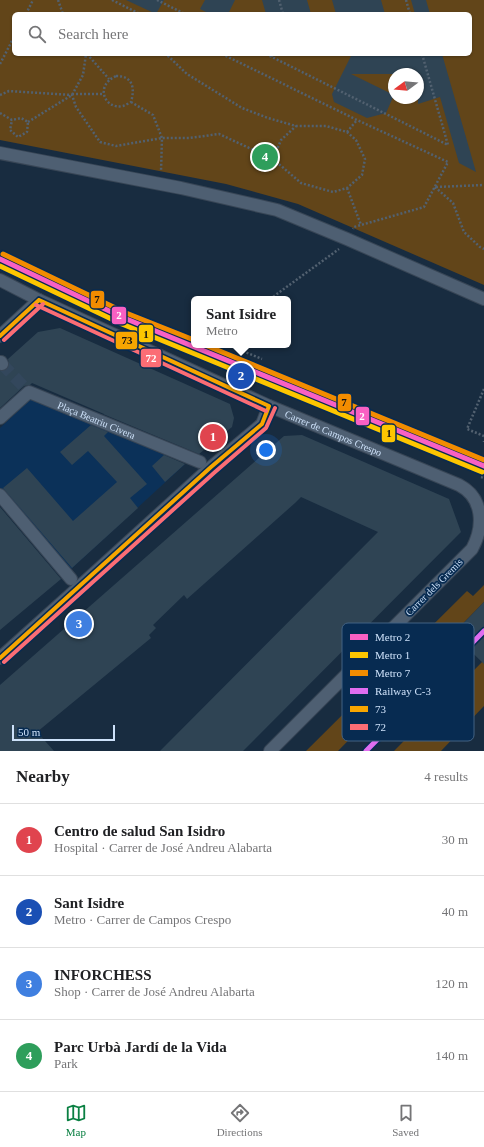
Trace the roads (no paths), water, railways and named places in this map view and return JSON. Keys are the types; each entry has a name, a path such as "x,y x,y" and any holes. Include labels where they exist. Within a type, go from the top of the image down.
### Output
{"street":[{"path":"0,153 181,188 276,210 484,299"},
{"name":"Carrer de Campos Crespo","path":"0,280 39,300 269,406 463,487 474,498 480,516"},
{"path":"0,336 39,300"},
{"name":"Plaça Beatriu Civera","path":"0,418 27,390 200,462"},
{"path":"0,658 211,467 262,424 269,406"},
{"path":"0,495 71,579"},
{"name":"Carrer dels Gremis","path":"398,623 472,549 479,530 480,516"},
{"name":"Carrer dels Gremis","path":"270,751 342,679"}],"tunnel":[{"path":"2,364 26,389"}],"metro line":[{"name":"7","path":"3,254 126,313 191,339"},
{"name":"2","path":"0,259 124,318 191,346"},
{"name":"1","path":"0,266 122,324 482,472"},
{"name":"2","path":"197,348 484,466"},
{"name":"7","path":"212,348 484,460"}],"rail line":[{"name":"C-3","path":"474,641 484,631"},
{"name":"C-3","path":"366,751 376,741"}],"place":[{"name":"Parc Urbà Jardí de la Vida","path":"265,157"},
{"name":"Sant Isidre","path":"241,376"},
{"name":"Centro de salud San Isidro","path":"213,437"},
{"name":"INFORCHESS","path":"79,624"}]}
